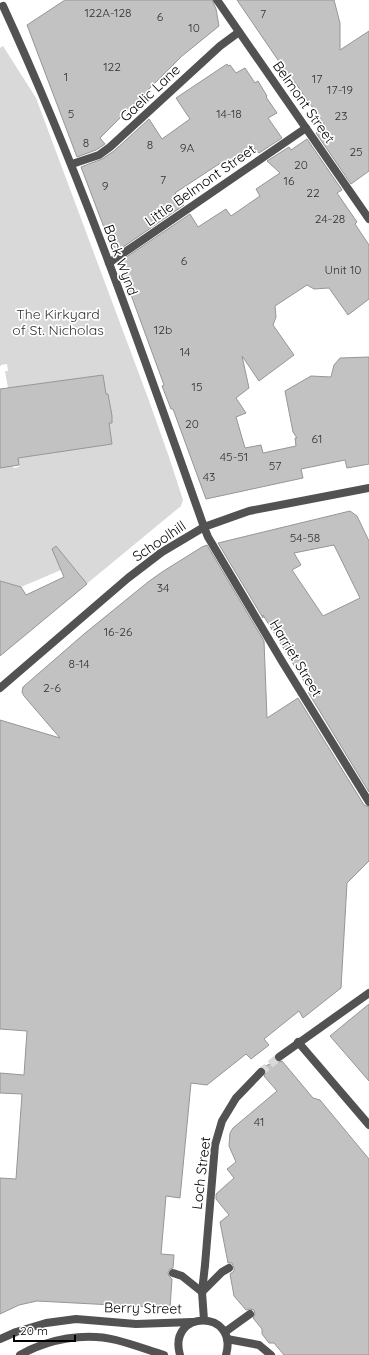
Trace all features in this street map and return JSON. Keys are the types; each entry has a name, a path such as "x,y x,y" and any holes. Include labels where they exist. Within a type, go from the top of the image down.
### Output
{"street":[{"name":"Belmont Street","path":"217,0 369,219"},
{"name":"Back Wynd","path":"3,6 72,164 204,527"},
{"name":"Gaelic Lane","path":"72,164 99,155 110,147 220,46 239,32"},
{"name":"Little Belmont Street","path":"109,263 306,128"},
{"name":"Schoolhill","path":"0,688 133,574 162,552 204,527 249,511 369,488"},
{"name":"Harriet Street","path":"204,527 211,543 369,802"},
{"path":"279,1057 298,1042 369,993"},
{"path":"298,1042 369,1125"},
{"name":"Loch Street","path":"204,1320 202,1292 215,1144 222,1121 236,1098 261,1072"},
{"path":"173,1273 182,1276 202,1292 222,1272 229,1268"},
{"path":"226,1335 250,1314"},
{"name":"Berry Street","path":"0,1339 16,1332 46,1323 76,1319 136,1324 192,1322 204,1320"},
{"path":"204,1320 212,1321 219,1326 226,1335 227,1351 233,1355"},
{"path":"180,1355 178,1340 181,1332 192,1322"},
{"path":"226,1335 259,1345 271,1355"},
{"path":"20,1355 48,1343 68,1338 90,1337 115,1340 164,1355"}],"green space":[{"name":"The Kirkyard of St. Nicholas","path":"3,46 36,98 148,398 183,500 181,506 84,586 84,580 66,559 59,565 61,570 21,587 0,581 0,468 13,466 13,468 19,467 18,458 112,444 109,423 112,423 108,394 106,394 103,375 8,388 5,371 8,371 7,364 1,365 0,367 0,48"}],"building":[{"path":"65,0 212,0 216,9 219,26 182,56 100,138 105,144 96,150 77,157 27,25"},
{"path":"237,0 334,0 340,23 340,50 369,31 369,171 351,184 316,133 326,127"},
{"path":"227,64 228,66 230,65 236,73 245,68 255,83 258,81 267,96 266,97 277,113 268,118 282,138 259,153 252,146 225,163 223,164 222,162 175,193 184,205 116,252 110,237 108,238 81,167 102,159 114,151 149,119 162,139 190,119 176,98"},
{"path":"307,139 342,190 337,193 357,222 355,224 369,245 369,299 348,315 329,288 314,289 307,285 275,306 276,317 273,325 294,355 259,381 242,356 249,388 236,398 246,413 236,417 245,448 261,445 263,453 296,446 295,438 297,438 293,432 285,391 311,376 331,377 334,365 340,358 369,357 369,464 347,468 345,460 301,469 303,478 206,499 173,409 171,409 162,386 164,385 119,262 190,214 198,227 226,209 231,216 260,196 256,189 280,173 267,161 289,147 291,150"},
{"path":"103,375 112,416 112,423 109,423 112,444 18,458 19,465 0,468 0,389"},
{"path":"350,511 357,516 369,541 369,792 308,692 310,691 263,615 263,618 218,543","holes":["334,545 360,598 323,616 292,570 301,565 294,553"]},
{"path":"207,545 264,641 267,718 298,698 364,805 369,807 369,861 347,883 341,988 303,1018 299,1011 264,1039 269,1045 251,1059 246,1054 207,1085 191,1083 180,1198 166,1196 161,1254 174,1255 173,1268 168,1272 172,1279 170,1308 37,1301 19,1305 0,1314 0,1178 16,1179 22,1094 0,1093 0,1073 24,1075 27,1031 0,1029 0,720 60,738 24,696 22,692 23,687 84,634 148,582"},
{"path":"56,546 87,584 0,656 0,581 21,587 26,595 64,577 52,549"},
{"path":"369,1004 369,1081 330,1036"},
{"path":"275,1061 282,1061 313,1098 320,1100 369,1159 369,1355 284,1355 274,1343 269,1343 262,1334 262,1329 253,1318 255,1314 254,1310 246,1310 234,1296 230,1274 234,1271 234,1268 232,1263 228,1263 220,1222 229,1215 216,1199 216,1194 234,1178 227,1169 236,1162 229,1146 230,1133 233,1128 277,1091 264,1076 266,1071 264,1067"}],"tunnel":[{"path":"261,1072 279,1057"}]}
